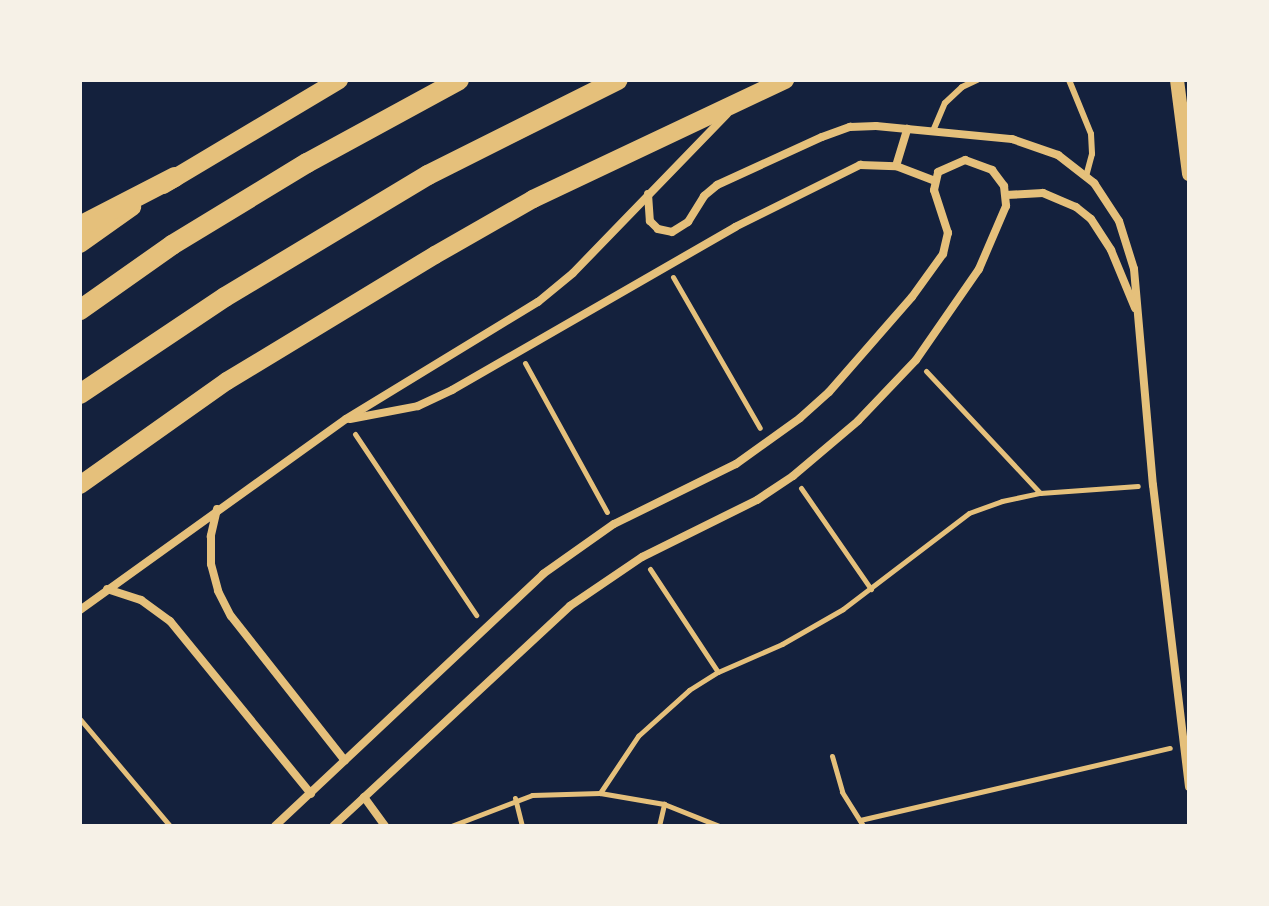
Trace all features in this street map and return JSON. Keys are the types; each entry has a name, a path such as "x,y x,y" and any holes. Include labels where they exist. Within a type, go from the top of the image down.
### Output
{"highway":[{"path":"80,226 175,177 339,80"},
{"path":"80,310 172,245 307,163 459,80"},
{"path":"80,394 225,297 428,175 618,80"},
{"path":"80,485 227,381 435,255 533,199 785,80"},
{"path":"80,244 175,177"}],"street":[{"path":"1177,80 1189,174"},
{"path":"80,610 346,419 538,302 573,273 741,100"},
{"path":"648,194 653,226 672,232 688,222 704,196 717,185 850,127 933,131 1012,139 1035,145 1058,155 1086,176 1107,198 1129,246 1153,485 1189,787"},
{"path":"896,166 907,129"},
{"path":"334,826 570,606 642,557 757,500 793,476 858,421 916,360 979,269 1006,206 1006,195 992,170 975,161 946,166 935,181"},
{"path":"346,419 382,415 418,406 519,352 667,266 860,165 896,166 935,181"},
{"path":"275,826 543,574 614,524 736,464 819,401 856,363 943,254 948,233 935,181"},
{"path":"1006,195 1043,193 1076,207 1091,219 1111,250 1137,316"},
{"path":"217,509 211,536 211,564 218,591 231,616 345,761"},
{"path":"107,589 141,600 170,621 311,794"},
{"path":"364,797 385,826"}],"lane":[{"path":"933,131 945,103 962,87 977,80"},
{"path":"1069,80 1091,134 1092,154 1086,176"}],"path":[{"path":"667,266 768,442"},
{"path":"519,352 614,524"},
{"path":"916,360 1040,493"},
{"path":"346,419 485,628"},
{"path":"793,476 871,589"},
{"path":"600,793 617,764 662,711 718,672 803,633 871,589 969,513 1002,501 1040,493 1153,485"},
{"path":"642,557 718,672"},
{"path":"80,719 170,826"},
{"path":"832,756 842,792 862,823 1183,745"},
{"path":"451,826 515,798 600,793 664,804 719,826"},
{"path":"515,798 522,826"},
{"path":"659,826 664,804"}]}
